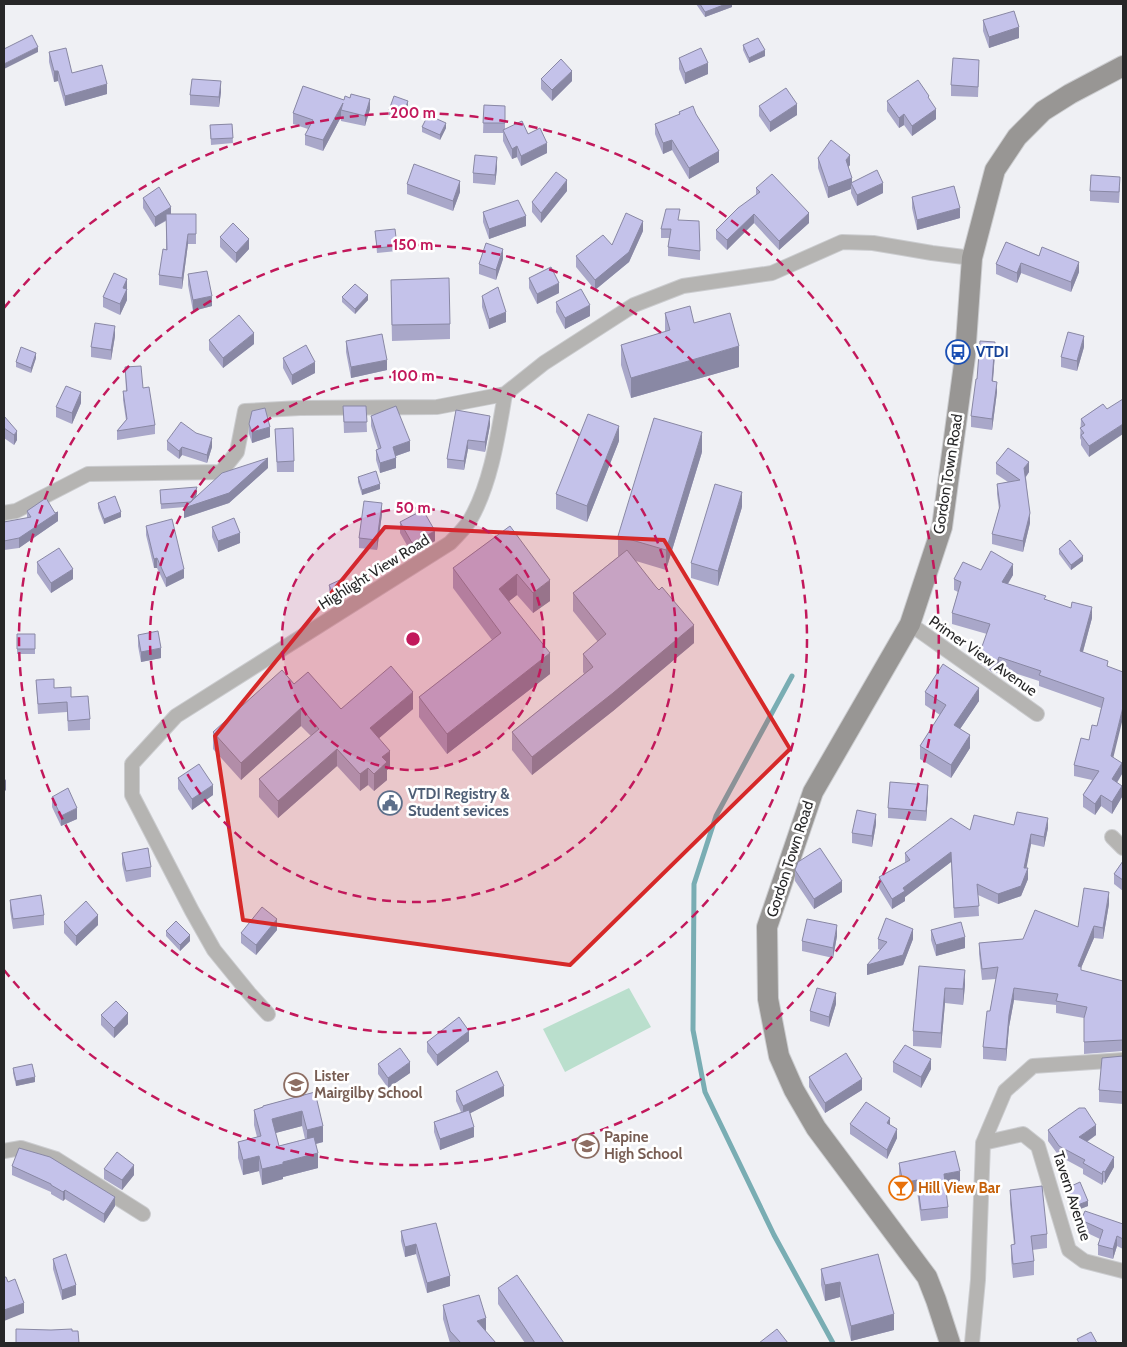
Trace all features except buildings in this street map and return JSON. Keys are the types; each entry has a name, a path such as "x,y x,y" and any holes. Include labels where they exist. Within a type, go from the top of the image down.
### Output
{"main road":[{"name":"Gordon Town Road","path":"950,1343 936,1300 926,1277 816,1128 794,1090 779,1056 768,999 767,927 813,792 910,624 942,527 965,357 972,258 995,170 1017,137 1043,111 1070,94 1123,66"}],"street":[{"path":"4,513 16,511 88,474 221,472 237,452 245,411 300,408 437,406 505,394 544,363 634,305 683,286 772,273 842,242 874,243 972,258"},
{"name":"Highlight View Road","path":"268,1014 214,950 192,911 132,796 132,764 176,716 450,543 470,521 487,482 500,426 505,394"},
{"name":"Primer View Avenue","path":"910,624 1037,714"},
{"path":"1112,837 1123,848"},
{"path":"972,1343 978,1280 983,1143 1005,1091 1033,1066 1123,1060"},
{"name":"Tavern Avenue","path":"983,1143 1024,1134 1038,1146 1070,1250 1084,1261 1123,1271"},
{"path":"4,1150 20,1148 56,1159 143,1214"}],"highlighted area":[{"path":"385,527 664,540 790,749 570,965 243,920 215,736"}],"green space":[{"path":"629,988 651,1027 565,1072 543,1029"}],"waterway":[{"path":"792,676 716,816 694,884 693,1030 705,1092 774,1235 833,1343"}],"place":[{"name":"VTDI","path":"958,352"},
{"name":"VTDI Registry & Student sevices","path":"390,803"},
{"name":"Lister Mairgilby School","path":"296,1085"},
{"name":"Papine High School","path":"587,1146"},
{"name":"Hill View Bar","path":"901,1188"}]}
